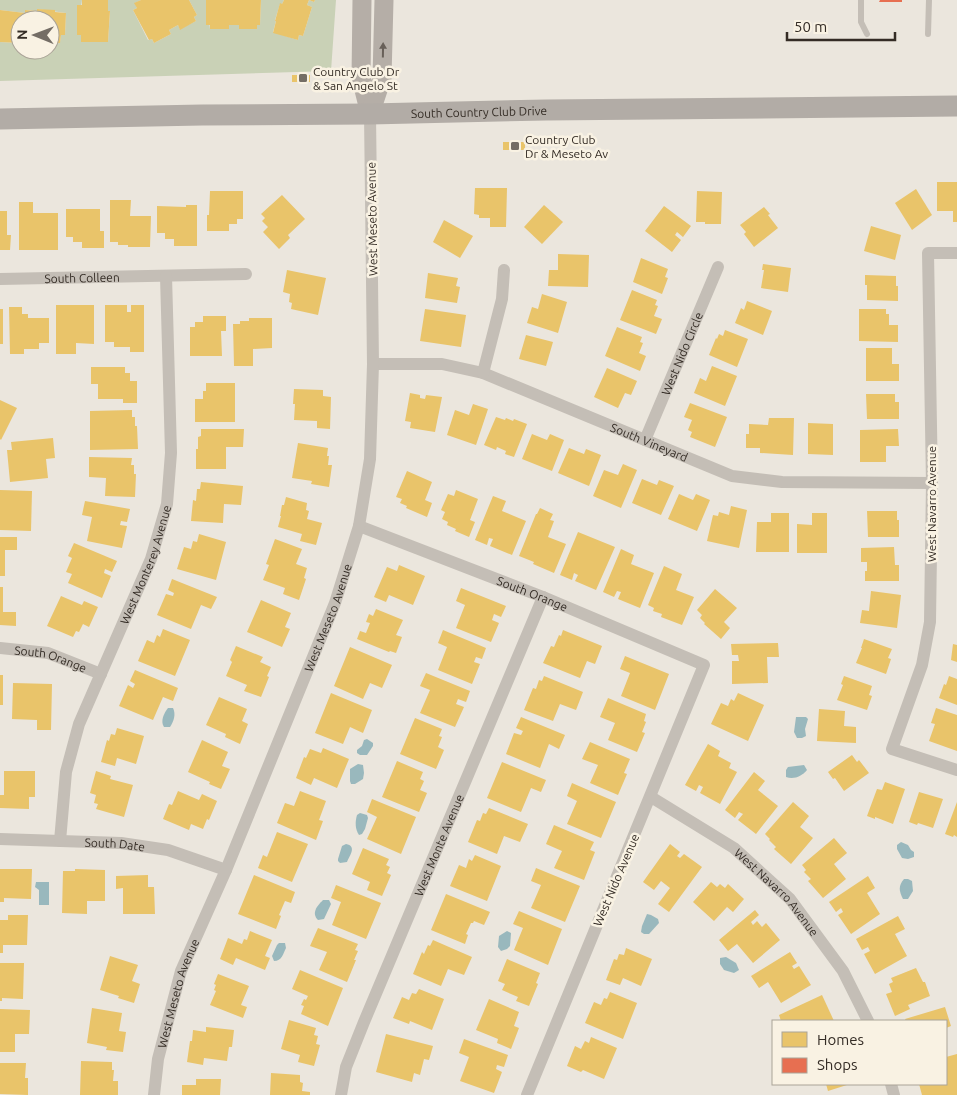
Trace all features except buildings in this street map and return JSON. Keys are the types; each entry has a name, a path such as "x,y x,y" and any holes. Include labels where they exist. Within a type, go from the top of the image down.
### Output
{"main road":[{"name":"South Country Club Drive","path":"0,119 957,106"}],"street":[{"path":"362,0 361,78 370,114"},
{"path":"370,114 382,78 384,0"},
{"name":"West Meseto Avenue","path":"154,1095 158,1059 181,971 226,870 335,603 359,526 370,459 373,364 370,114"},
{"name":"West Navarro Avenue","path":"957,253 928,254 932,483 930,622 922,666 892,749 957,770"},
{"name":"West Nido Circle","path":"645,440 718,267"},
{"path":"483,373 502,300 504,270"},
{"name":"South Colleen","path":"0,279 246,274"},
{"name":"West Monterey Avenue","path":"60,841 66,772 79,724 151,559 167,504 171,453 166,276"},
{"name":"South Vineyard","path":"373,364 442,364 483,373 732,476 782,482 932,483"},
{"name":"South Orange","path":"359,526 543,597 704,665"},
{"name":"West Monte Avenue","path":"341,1095 346,1067 364,1022 543,597"},
{"name":"South Orange","path":"0,648 48,653 101,674"},
{"name":"West Nido Avenue","path":"527,1095 704,665"},
{"name":"West Navarro Avenue","path":"651,797 734,848 790,899 843,971 868,1020"},
{"name":"South Date","path":"0,839 122,843 168,850 226,870"}],"lane":[{"path":"861,0 861,22 867,34"},
{"path":"928,34 929,0"}],"green space":[{"path":"0,0 82,0 77,35 81,35 81,42 108,42 110,12 108,11 108,0 141,0 135,3 137,8 133,10 148,40 152,39 154,43 171,34 169,30 178,25 180,29 196,21 194,17 197,15 189,0 206,0 210,29 229,29 229,25 239,25 239,29 257,29 257,25 260,25 261,0 284,0 280,4 273,32 298,40 299,35 303,36 312,7 307,5 309,0 314,2 315,0 336,0 331,71 0,81 0,42 10,43 10,60 60,60 60,42 61,35 65,35 66,13 60,12 60,10 0,10"}],"water":[{"path":"168,708 173,708 174,718 170,727 164,727 162,720"},
{"path":"796,717 806,717 808,719 805,729 806,736 802,738 797,738 794,732"},
{"path":"367,739 373,743 373,746 367,755 360,755 357,753 357,750 362,746 364,740"},
{"path":"358,764 363,765 363,779 355,784 351,784 350,769"},
{"path":"804,765 807,770 803,774 795,778 786,777 788,767"},
{"path":"360,813 367,815 368,818 365,829 359,835 356,823 357,815"},
{"path":"901,842 908,845 914,852 914,857 902,858 897,849 897,845"},
{"path":"346,844 351,847 352,851 347,862 340,863 338,859 342,846"},
{"path":"904,879 912,881 913,891 908,899 903,899 900,891 900,886"},
{"path":"36,882 49,882 49,905 39,905 39,890 35,887"},
{"path":"323,900 329,900 331,904 324,919 318,920 315,912"},
{"path":"647,914 658,919 659,923 649,934 644,934 641,932"},
{"path":"507,931 511,933 510,946 501,951 498,947 499,936"},
{"path":"279,943 285,943 286,948 281,958 274,961 272,956"},
{"path":"726,957 736,963 739,970 734,973 724,970 720,964 720,958"}],"place":[{"name":"Country Club Dr & San Angelo St","path":"303,78"},
{"name":"Country Club Dr & Meseto Av","path":"515,146"}]}
